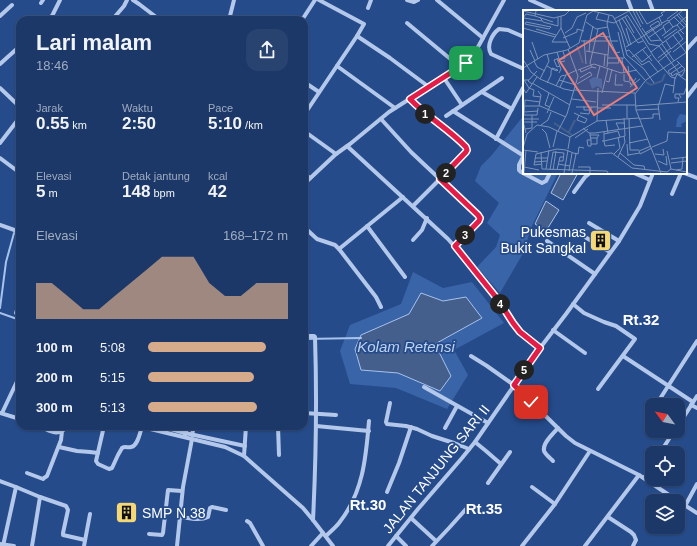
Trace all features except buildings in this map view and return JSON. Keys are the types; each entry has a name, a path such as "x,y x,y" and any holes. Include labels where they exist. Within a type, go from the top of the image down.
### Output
{"street":[{"path":"52,16 60,0"},
{"path":"115,16 127,0"},
{"path":"133,0 155,16"},
{"path":"230,16 234,0"},
{"path":"305,16 315,0"},
{"path":"308,109 364,24 319,0"},
{"path":"368,8 371,0"},
{"path":"407,0 414,2 418,0"},
{"path":"437,0 483,38"},
{"path":"310,178 336,154 395,108 444,78 472,57 504,0"},
{"path":"530,0 553,10"},
{"path":"628,0 632,10"},
{"path":"649,0 653,10"},
{"path":"0,16 12,5"},
{"path":"407,23 460,67"},
{"path":"523,37 508,30 499,29 495,32 491,39 489,49 491,54 523,69"},
{"path":"357,36 429,87"},
{"path":"687,48 697,38"},
{"path":"0,64 16,50"},
{"path":"337,66 395,108"},
{"path":"444,78 462,105"},
{"path":"446,116 502,78"},
{"path":"687,97 697,84"},
{"path":"308,85 319,92"},
{"path":"0,88 16,103"},
{"path":"496,139 523,88"},
{"path":"482,92 512,109"},
{"path":"410,99 424,113 447,129 466,147 467,150 413,206"},
{"path":"453,112 523,155"},
{"path":"381,119 411,152 480,218 479,221 455,246"},
{"path":"0,143 16,122"},
{"path":"308,134 336,154"},
{"path":"347,146 448,238 495,296 520,332 540,348"},
{"path":"0,158 16,170"},
{"path":"523,158 519,166 519,170 523,173"},
{"path":"525,174 542,183 546,181 550,174"},
{"path":"574,192 589,174"},
{"path":"636,174 650,180"},
{"name":"JALAN TANJUNG SARI II","path":"388,546 475,442 540,348 619,241 640,206 653,174"},
{"path":"672,194 681,174"},
{"path":"687,174 697,178"},
{"path":"340,249 403,197"},
{"path":"413,240 422,230 426,218"},
{"path":"589,223 619,241"},
{"path":"0,225 16,231"},
{"path":"367,226 405,277"},
{"path":"308,231 317,239 335,245 340,249 376,297 381,307"},
{"path":"585,237 610,252"},
{"path":"547,241 595,274"},
{"path":"573,304 582,312 616,326 635,339 598,389"},
{"path":"553,330 585,353"},
{"path":"308,336 314,336 316,340 316,426 313,520"},
{"path":"661,398 697,341"},
{"path":"471,356 514,385 575,443 639,475 668,494"},
{"path":"623,356 669,386 697,408"},
{"path":"16,383 1,413 16,417"},
{"path":"424,387 488,423"},
{"path":"685,414 697,396"},
{"path":"390,403 386,423 421,430 432,436 469,449"},
{"path":"445,428 457,406"},
{"path":"308,413 336,415"},
{"path":"311,546 339,523 355,497 363,476 369,421"},
{"path":"316,426 368,431"},
{"path":"387,492 399,463 411,427"},
{"path":"553,461 545,452 544,446 547,440 558,428"},
{"path":"27,473 42,479 46,476 62,440 62,431 52,432 48,430"},
{"path":"103,430 96,461 98,464 110,468 113,466 122,448 126,446 132,447 136,443 139,430"},
{"path":"160,430 185,435"},
{"path":"171,430 225,448 250,460 303,508 333,546"},
{"path":"185,435 186,430"},
{"path":"177,546 182,491 193,430"},
{"path":"244,456 246,430"},
{"path":"278,430 278,455"},
{"path":"192,437 245,446"},
{"path":"475,442 501,464"},
{"path":"59,447 77,451 98,453"},
{"path":"522,546 555,504 590,451"},
{"path":"488,483 510,452"},
{"path":"586,546 639,475"},
{"path":"0,481 66,506 68,510 63,533 64,535 85,540"},
{"path":"697,484 685,506 697,513"},
{"path":"14,546 2,545 16,487"},
{"path":"532,487 555,504"},
{"path":"149,534 162,535 163,533 168,490 182,491"},
{"path":"32,546 40,497"},
{"path":"180,517 205,519 208,517 210,508 212,507 226,510"},
{"path":"432,546 467,508"},
{"path":"84,546 90,514"},
{"path":"608,517 633,534 636,540 633,546"},
{"path":"411,518 436,541"},
{"path":"247,520 263,546"},
{"path":"396,536 406,546"}],"shaded area":[{"path":"523,116 523,174 558,174 530,230 525,250 500,293 477,267 496,247 500,235 487,223 499,203 475,181 481,166"},
{"path":"413,272 443,288 472,282 504,323 454,350 468,375 447,409 396,388 350,384 340,351 350,325 401,304"}],"water":[{"path":"560,174 577,174 563,200 551,193"},
{"path":"546,201 559,210 546,231 535,224"},
{"name":"Kolam Retensi","path":"421,293 443,301 466,297 482,318 435,344 451,376 440,391 398,373 361,370 355,349 361,335 409,314"}],"waterway":[{"path":"0,308 6,262 14,233"},
{"path":"0,313 16,319"},
{"path":"308,339 361,338"}],"place":[{"name":"Pukesmas Bukit Sangkal","path":"601,240"},
{"name":"SMP N 38","path":"126,513"}],"district":[{"name":"Rt.32","path":"641,319"},
{"name":"Rt.30","path":"368,504"},
{"name":"Rt.35","path":"484,508"}],"route":[{"path":"466,63 410,99 424,113 447,129 467,148 466,152 440,179 480,218 479,221 455,246 495,296 520,332 540,348 514,385 531,402"}]}
